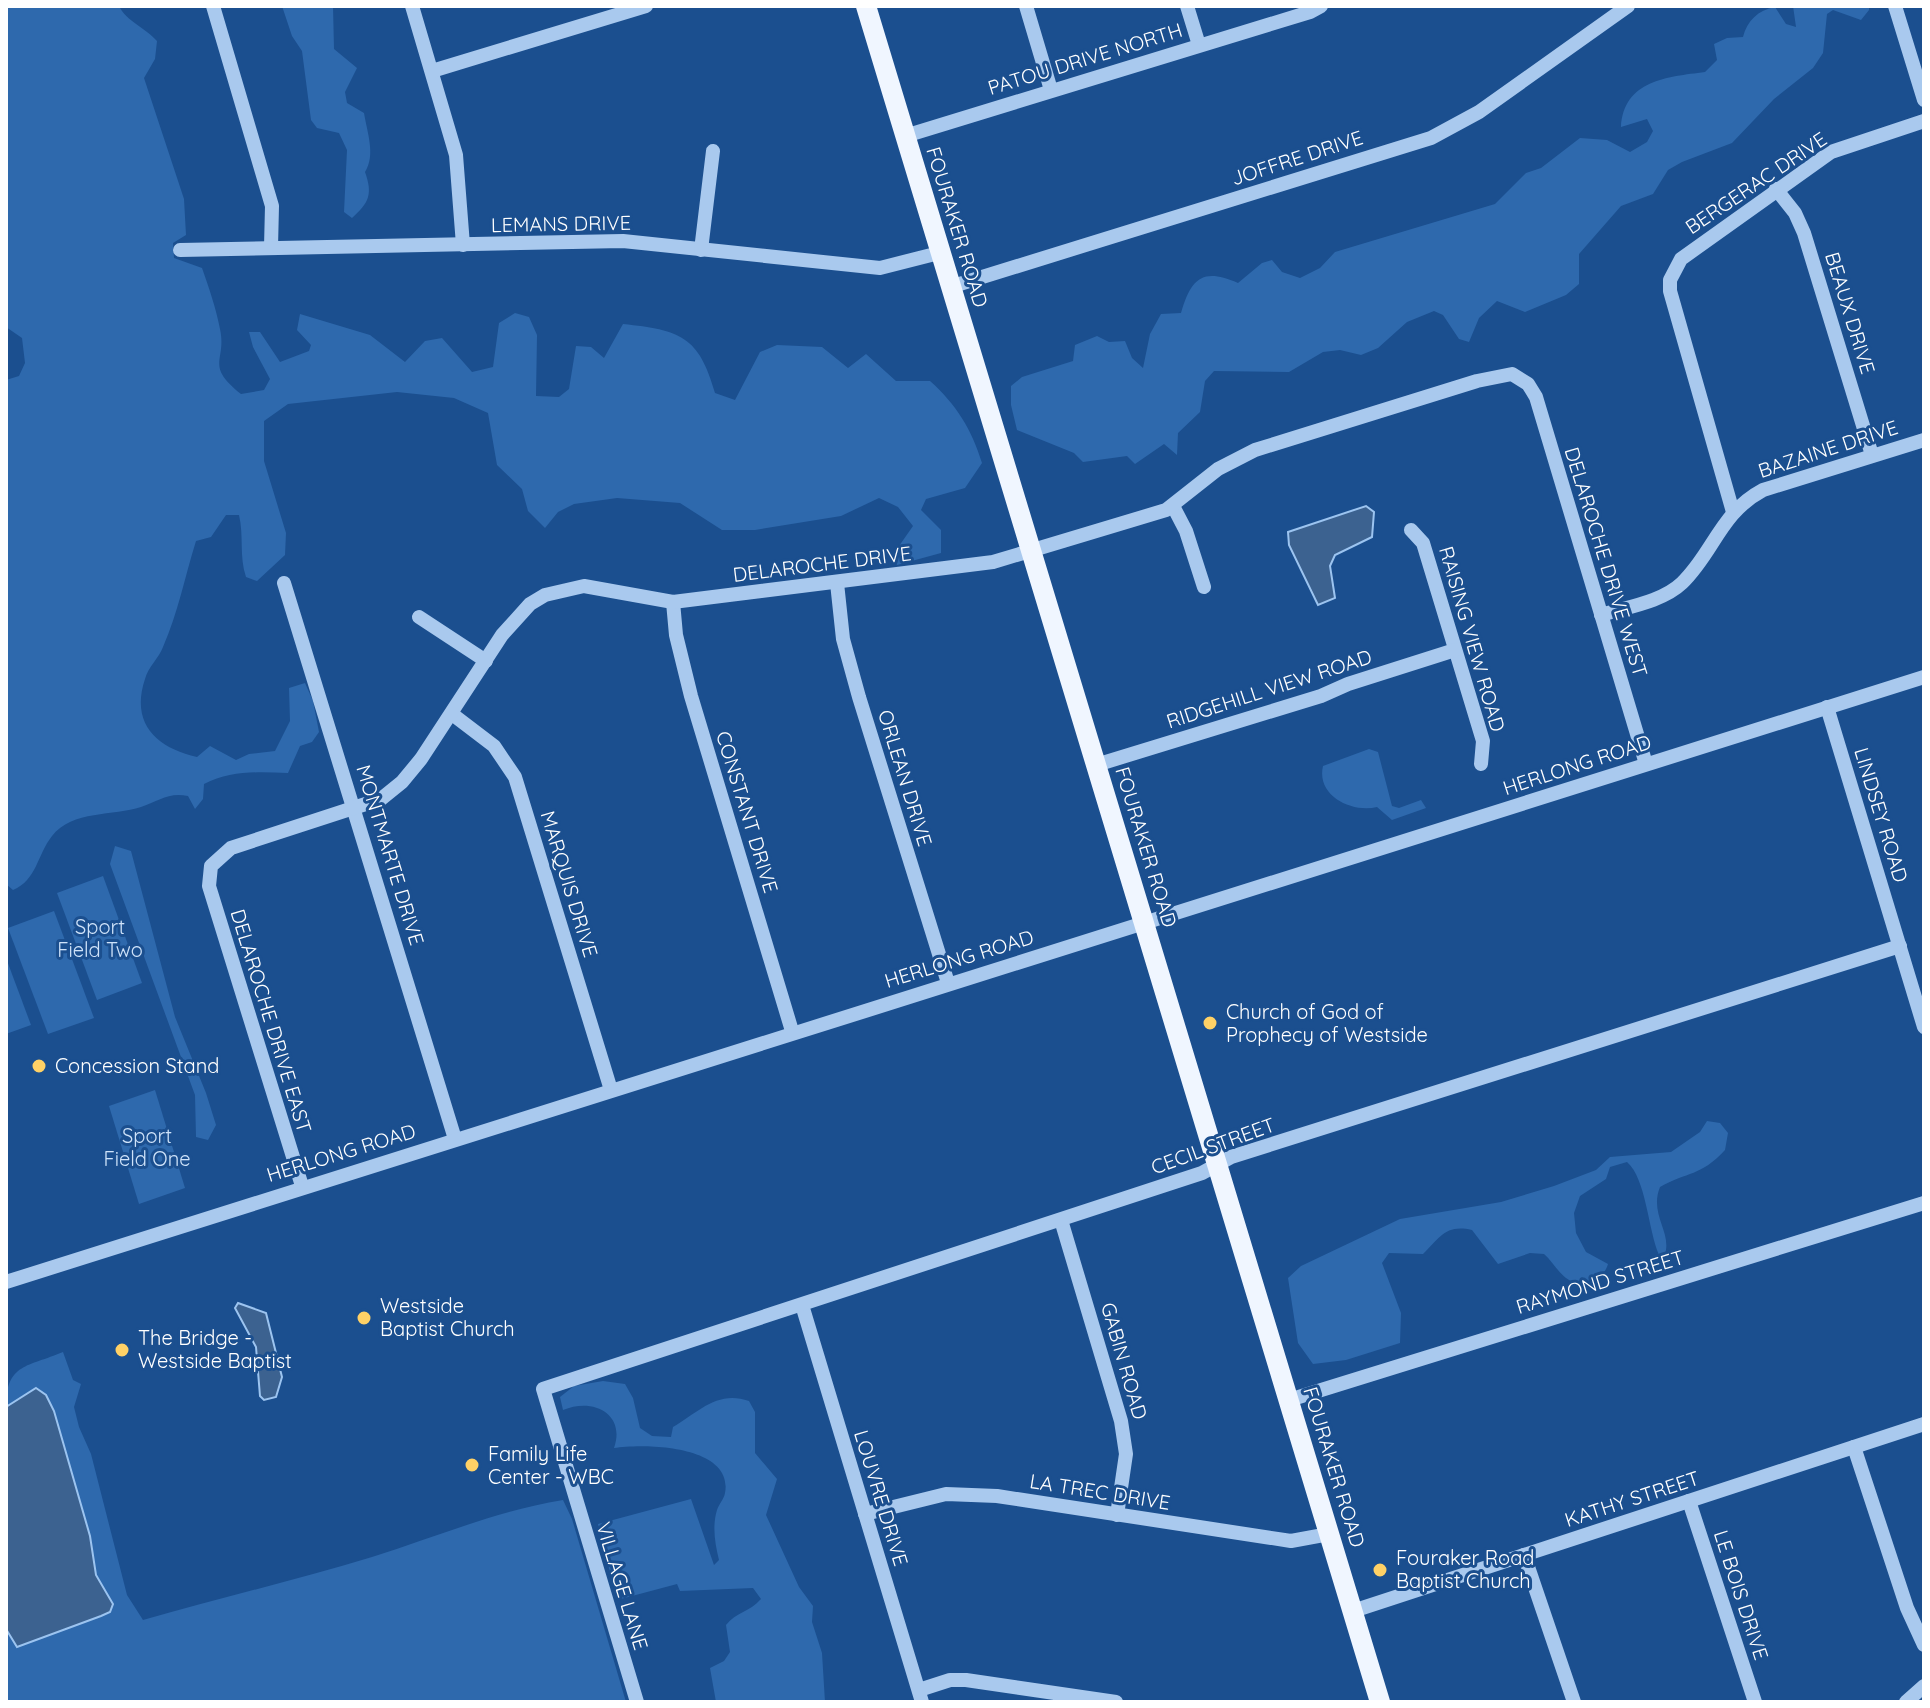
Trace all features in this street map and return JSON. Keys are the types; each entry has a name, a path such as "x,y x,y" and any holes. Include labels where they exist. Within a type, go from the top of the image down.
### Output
{"main road":[{"name":"FOURAKER ROAD","path":"866,6 1380,1702"}],"street":[{"path":"213,6 272,206 271,247"},
{"path":"412,6 456,155 463,245"},
{"path":"432,71 646,6"},
{"path":"1026,6 1051,90"},
{"path":"1187,6 1199,45"},
{"name":"PATOU DRIVE NORTH","path":"905,136 1310,12 1321,6"},
{"name":"JOFFRE DRIVE","path":"950,287 1431,138 1479,112 1607,12 1628,6"},
{"path":"1895,6 1924,100"},
{"name":"BERGERAC DRIVE","path":"1733,512 1670,291 1670,280 1681,259 1831,152 1924,121"},
{"path":"701,250 713,151"},
{"name":"BEAUX DRIVE","path":"1776,189 1795,213 1804,233 1872,455"},
{"name":"LEMANS DRIVE","path":"180,250 623,241 880,268 939,253"},
{"name":"DELAROCHE DRIVE","path":"211,866 231,848 381,799 402,782 452,714 502,635 530,604 558,590 594,587 673,602 964,567 1173,506 1218,469 1255,450 1477,381 1512,374 1518,377"},
{"name":"DELAROCHE DRIVE WEST","path":"1518,377 1536,397 1646,764"},
{"name":"BAZAINE DRIVE","path":"1601,615 1663,596 1680,584 1733,512 1753,495 1773,485 1924,440"},
{"path":"1173,506 1186,531 1204,587"},
{"name":"RAISING VIEW ROAD","path":"1411,530 1423,543 1483,741 1481,764"},
{"name":"MONTMARTE DRIVE","path":"284,583 455,1139"},
{"name":"ORLEAN DRIVE","path":"837,583 843,639 851,668 948,983"},
{"name":"CONSTANT DRIVE","path":"673,602 676,635 691,696 792,1031"},
{"path":"419,617 486,661"},
{"name":"RIDGEHILL VIEW ROAD","path":"1096,765 1321,696 1348,684 1455,650"},
{"name":"HERLONG ROAD","path":"6,1282 792,1031 1924,677"},
{"name":"LINDSEY ROAD","path":"1827,707 1924,1027"},
{"name":"MARQUIS DRIVE","path":"452,714 494,746 515,777 611,1090"},
{"name":"DELAROCHE DRIVE EAST","path":"211,866 209,886 302,1186"},
{"name":"CECIL STREET","path":"543,1389 1061,1220 1217,1165 1231,1157 1900,946"},
{"name":"RAYMOND STREET","path":"1289,1400 1924,1203"},
{"name":"GABIN ROAD","path":"1061,1220 1121,1421 1126,1454 1117,1515"},
{"name":"LOUVRE DRIVE","path":"802,1305 920,1696"},
{"name":"VILLAGE LANE","path":"543,1389 637,1702"},
{"name":"KATHY STREET","path":"1353,1611 1924,1424"},
{"path":"1854,1447 1907,1608 1924,1645"},
{"name":"LA TREC DRIVE","path":"865,1514 956,1494 997,1496 1291,1541 1329,1534"},
{"name":"LE BOIS DRIVE","path":"1689,1501 1755,1702"},
{"path":"1524,1555 1574,1702"},
{"path":"920,1696 950,1680 966,1680 1116,1702"},
{"path":"1906,1702 1924,1686"}],"green space":[{"path":"6,6 119,6 126,16 157,41 155,59 144,78 184,199 186,235 173,243 174,258 202,268 220,329 220,369 241,394 264,390 270,379 253,347 249,332 260,332 280,362 309,351 311,345 297,330 300,314 370,335 405,362 425,341 442,338 472,372 493,367 499,323 515,313 529,317 537,335 536,396 559,397 569,389 576,346 591,347 604,358 623,324 659,329 684,339 702,359 715,393 735,400 760,352 777,345 822,347 848,368 866,354 896,381 930,381 955,408 978,451 982,463 965,488 926,499 921,510 941,530 941,553 897,565 892,556 913,526 898,507 879,498 841,516 755,530 722,530 680,503 617,498 574,504 558,512 545,528 528,511 522,489 497,465 488,413 454,398 397,392 288,404 264,421 264,461 286,533 285,555 257,581 246,577 239,515 226,515 211,537 196,541 168,634 145,679 141,709 150,732 170,747 197,757 210,746 236,760 249,754 275,751 290,721 289,688 305,683 313,701 319,732 312,742 300,746 288,773 245,773 214,779 204,784 203,799 195,809 188,796 175,795 130,810 71,822 52,836 32,874 13,890 6,884 6,380 19,376 25,363 22,338 6,327"},
{"path":"282,6 333,6 334,49 357,68 345,92 347,103 364,113 370,158 365,172 368,198 352,218 344,212 347,150 339,133 317,128 311,120 302,51 292,36"},
{"path":"1793,6 1869,6 1869,10 1861,20 1833,10 1827,14 1823,53 1813,68 1774,99 1732,143 1682,162 1668,170 1653,194 1621,206 1579,254 1579,284 1566,295 1525,312 1497,301 1479,318 1469,342 1459,339 1443,315 1434,311 1407,322 1378,348 1361,355 1340,350 1323,352 1289,372 1214,371 1205,381 1200,412 1178,433 1177,455 1164,444 1135,464 1127,456 1083,462 1074,453 1017,430 1011,405 1011,386 1022,377 1073,361 1075,345 1097,336 1109,342 1125,341 1132,358 1143,368 1150,334 1161,314 1181,313 1189,292 1200,279 1215,276 1238,283 1262,263 1272,260 1282,272 1300,278 1320,268 1335,252 1495,204 1526,173 1541,168 1580,138 1607,140 1630,152 1647,142 1653,131 1647,119 1621,127 1624,111 1639,90 1663,79 1705,72 1717,60 1714,44 1727,38 1743,37 1750,21 1763,11 1775,7 1786,24 1796,27"},
{"path":"1369,749 1378,752 1392,806 1399,808 1421,800 1426,808 1392,820 1377,807 1347,805 1330,794 1322,777 1323,766"},
{"path":"115,846 131,851 175,1017 216,1125 208,1140 196,1137 195,1095 110,864"},
{"name":"Sport Field Two","path":"103,876 142,983 97,1000 57,893"},
{"path":"54,911 94,1018 48,1034 8,928"},
{"path":"6,958 31,1025 6,1034"},
{"name":"Sport Field One","path":"155,1090 185,1188 139,1204 109,1106"},
{"path":"1707,1121 1720,1123 1728,1133 1725,1150 1701,1169 1660,1187 1657,1206 1666,1238 1665,1254 1659,1255 1643,1192 1627,1162 1610,1167 1606,1179 1580,1196 1574,1213 1576,1233 1586,1252 1608,1264 1597,1279 1585,1283 1572,1282 1544,1254 1530,1253 1498,1264 1472,1230 1455,1229 1444,1234 1423,1254 1389,1253 1382,1263 1401,1313 1400,1343 1346,1360 1313,1364 1298,1343 1288,1278 1301,1266 1400,1219 1501,1202 1596,1170 1610,1157 1671,1152 1700,1132"},
{"path":"63,1352 73,1380 81,1384 74,1407 91,1454 127,1595 143,1620 343,1565 514,1511 563,1500 572,1519 626,1702 6,1702 6,1629 17,1647 101,1616 110,1612 113,1605 96,1575 90,1536 54,1411 46,1395 36,1388 6,1407 10,1382 15,1374 30,1364"},
{"path":"603,1381 625,1384 633,1398 640,1428 652,1436 671,1437 673,1427 718,1400 738,1398 749,1401 755,1412 755,1453 777,1479 766,1515 799,1587 813,1606 812,1622 822,1653 825,1702 716,1702 710,1668 724,1661 730,1652 726,1625 761,1599 753,1588 680,1591 677,1584 617,1600 598,1524 691,1499 714,1565 719,1560 715,1522 725,1493 724,1477 716,1465 702,1456 684,1451 645,1446 614,1448 615,1426 604,1411 585,1406 563,1410 560,1397 574,1386"}],"shaded area":[{"path":"1366,506 1374,512 1372,537 1335,555 1330,566 1335,598 1318,605 1289,545 1288,532"},
{"path":"238,1303 266,1313 282,1377 276,1397 264,1400 260,1396 256,1347 235,1308"},
{"path":"36,1388 46,1395 54,1411 90,1536 96,1575 113,1604 110,1612 17,1647 6,1629 6,1407"}],"place":[{"name":"Church of God of Prophecy of Westside","path":"1210,1023"},
{"name":"Concession Stand","path":"39,1066"},
{"name":"Westside Baptist Church","path":"364,1318"},
{"name":"The Bridge - Westside Baptist","path":"122,1350"},
{"name":"Family Life Center - WBC","path":"472,1465"},
{"name":"Fouraker Road Baptist Church","path":"1380,1570"}]}
